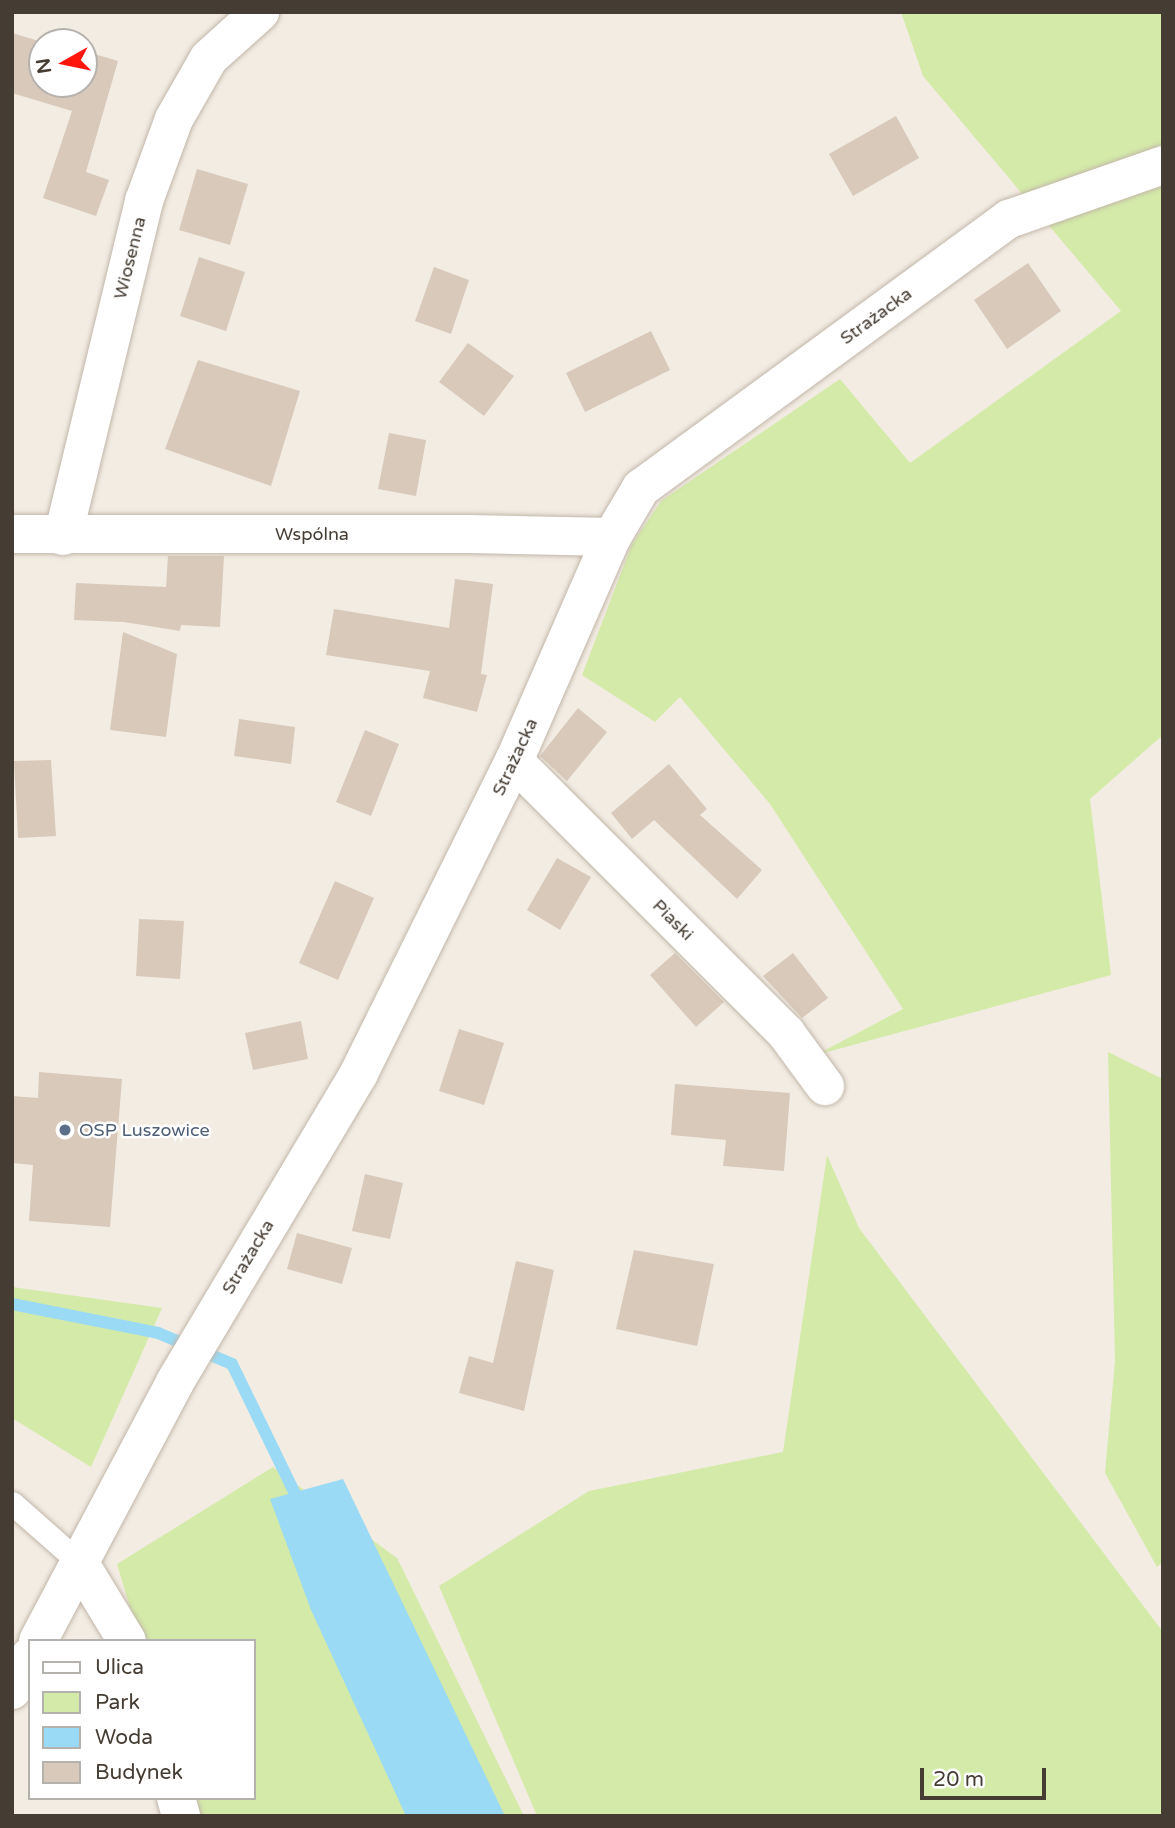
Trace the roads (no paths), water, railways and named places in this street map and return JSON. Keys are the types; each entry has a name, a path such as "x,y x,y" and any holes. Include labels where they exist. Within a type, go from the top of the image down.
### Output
{"street":[{"name":"Wiosenna","path":"64,536 144,201 174,119 209,58 260,12"},
{"name":"Strażacka","path":"39,1639 217,1309 359,1073 514,761 612,537 642,488 1009,219 1163,165"},
{"name":"Wspólna","path":"12,534 469,534 612,537"},
{"name":"Piaski","path":"514,761 786,1032 825,1086"},
{"path":"79,1562 126,1639"},
{"path":"12,1690 28,1660"}],"lane":[{"path":"12,1503 79,1562"}],"water":[{"path":"343,1479 505,1816 406,1816 311,1610 270,1499"}],"waterway":[{"path":"12,1304 158,1333 232,1364 302,1508"}],"place":[{"name":"OSP Luszowice","path":"65,1130"}]}
